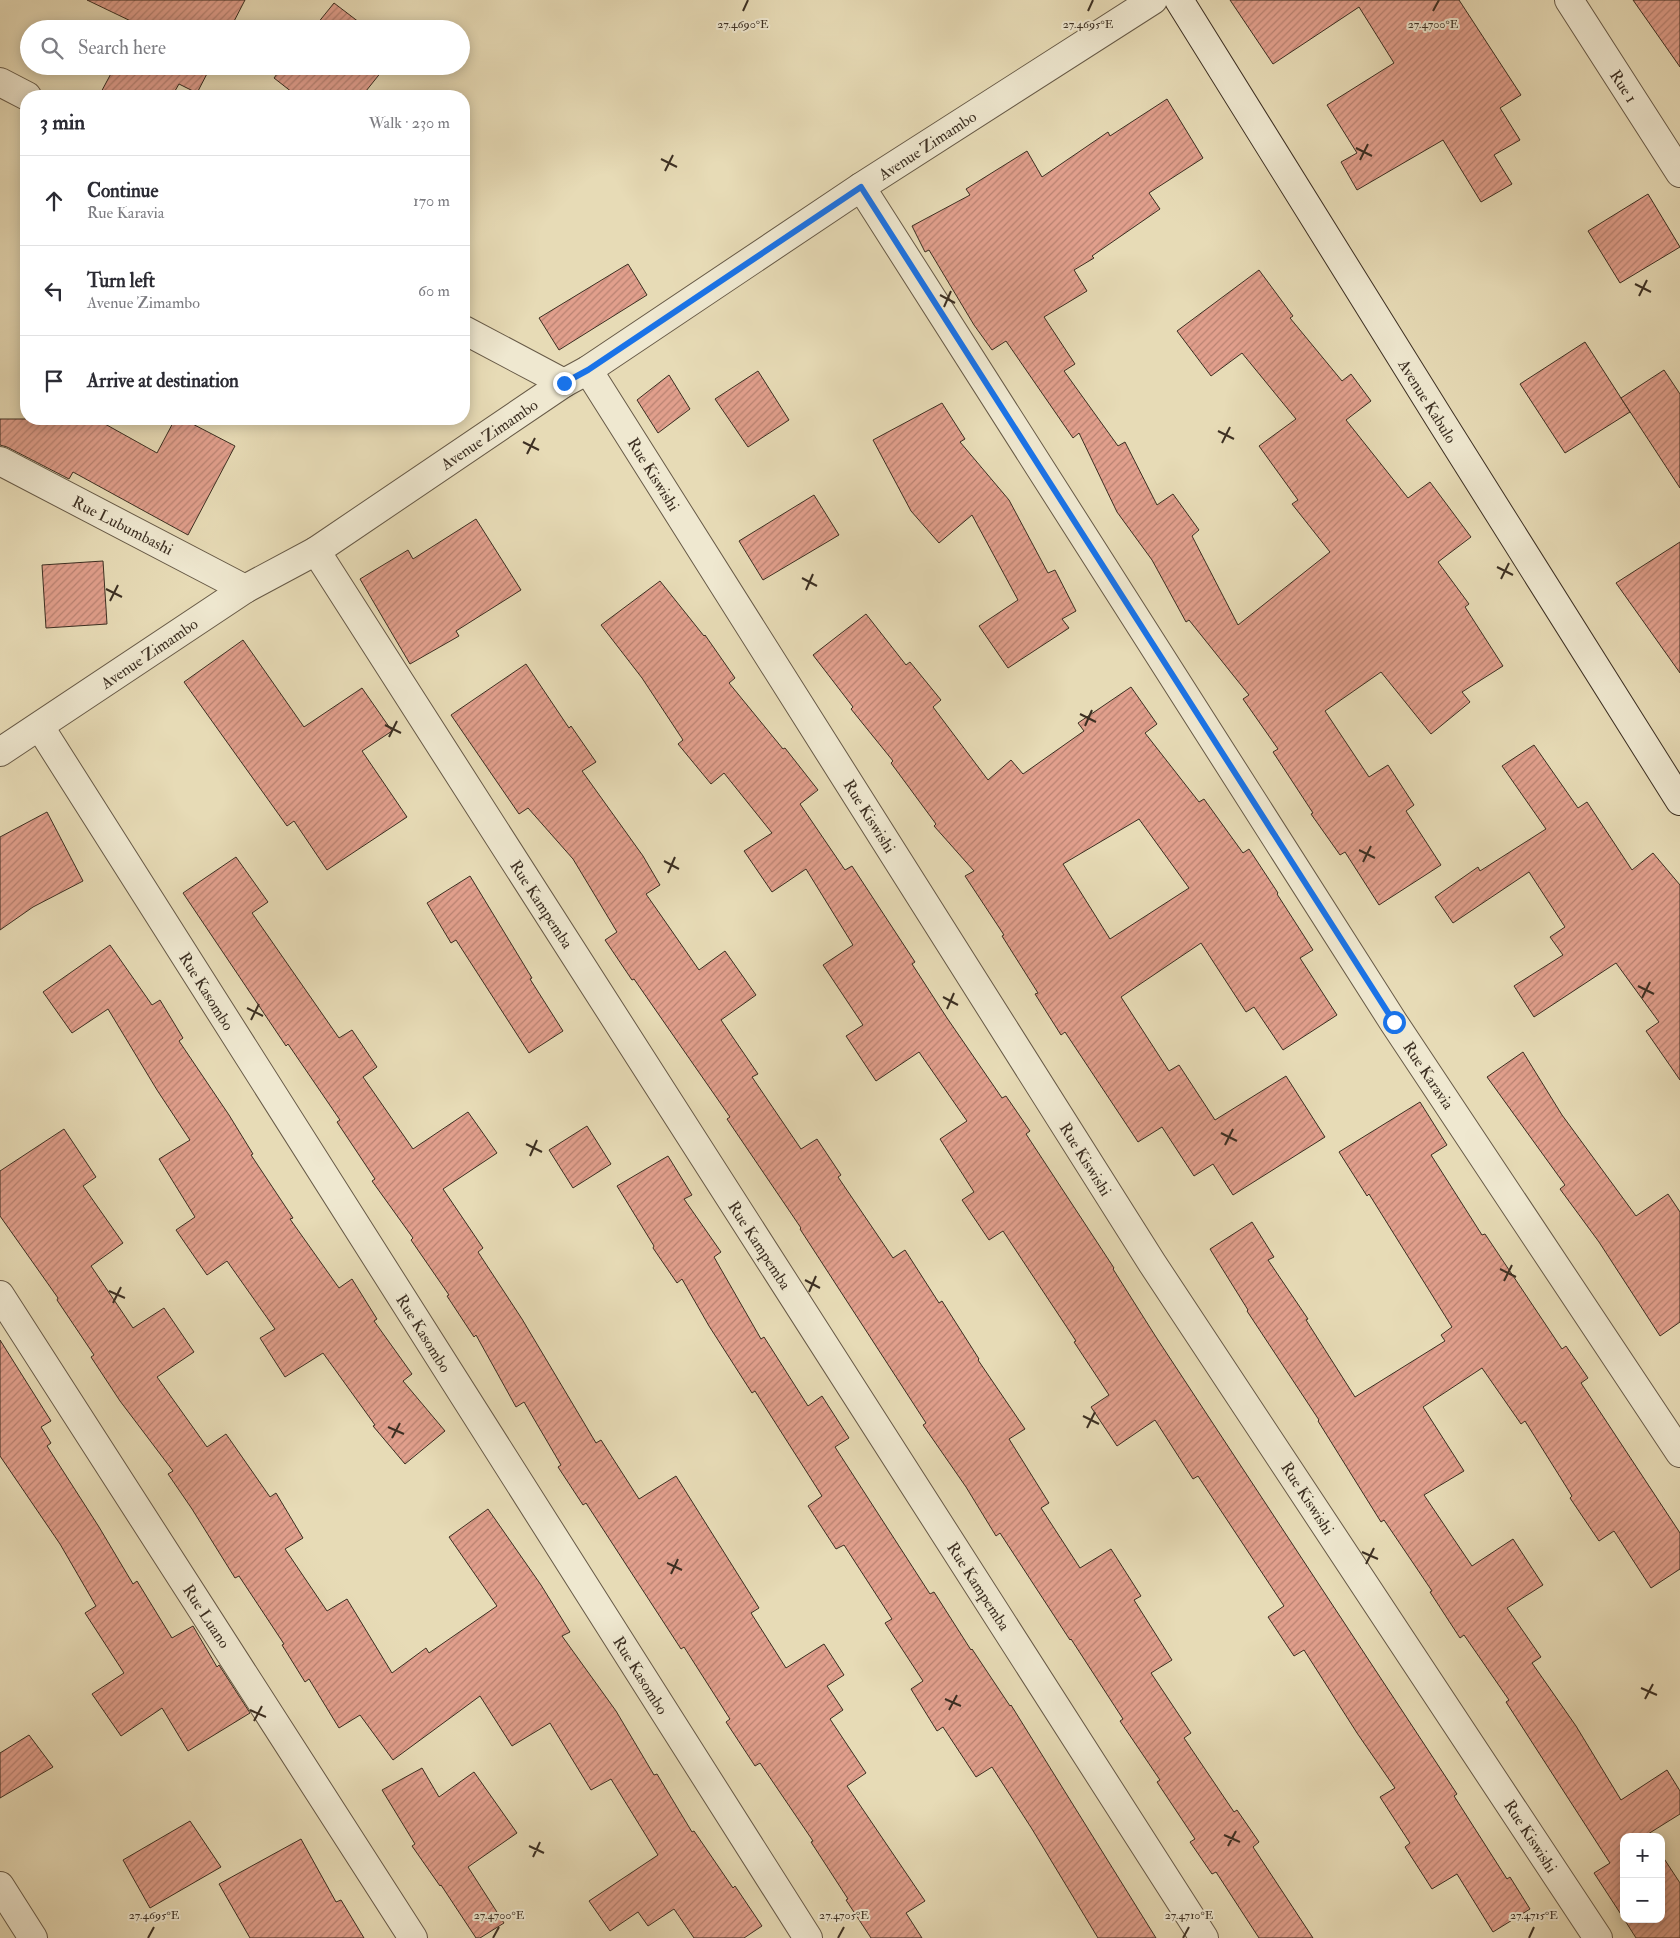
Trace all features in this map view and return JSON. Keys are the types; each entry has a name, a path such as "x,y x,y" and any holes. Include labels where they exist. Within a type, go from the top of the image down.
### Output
{"street":[{"name":"Avenue Zimambo","path":"0,752 245,589 316,551 564,383 588,370 861,187 1153,0"},
{"name":"Avenue Kabulo","path":"1179,0 1680,801"},
{"name":"Rue 1","path":"1569,0 1680,172"},
{"path":"0,82 20,92"},
{"name":"Rue Karavia","path":"861,187 1394,1022 1680,1453"},
{"path":"470,333 564,383"},
{"name":"Rue Kiswishi","path":"588,370 1152,1263 1598,1938"},
{"name":"Rue Lubumbashi","path":"0,461 245,589"},
{"name":"Rue Kampemba","path":"316,551 1204,1938"},
{"name":"Rue Kasombo","path":"40,727 808,1938"},
{"name":"Rue Luano","path":"0,1295 413,1938"},
{"path":"0,1886 33,1938"}],"building":[{"path":"87,0 245,0 235,20 129,20"},
{"path":"1230,0 1459,0 1521,95 1500,108 1520,140 1494,155 1512,184 1481,202 1443,140 1357,190 1341,162 1357,153 1327,105 1394,63 1359,7 1273,64"},
{"path":"1633,0 1680,0 1680,67"},
{"path":"334,3 356,20 320,20"},
{"path":"110,75 206,75 199,90 191,90 179,84 176,90 102,90"},
{"path":"276,75 379,75 367,90 289,90 274,78"},
{"path":"1167,99 1203,158 1149,193 1160,209 1092,256 1094,258 1074,270 1087,291 1044,317 1075,364 1064,371 1118,446 1125,442 1157,505 1173,494 1199,530 1192,536 1238,625 1330,552 1292,504 1298,500 1259,446 1296,419 1242,353 1211,376 1177,331 1259,270 1293,316 1290,318 1342,381 1351,374 1371,401 1346,420 1408,498 1430,482 1471,537 1438,562 1469,604 1465,607 1503,666 1462,692 1470,702 1431,734 1381,672 1325,711 1369,777 1388,765 1414,805 1406,811 1441,865 1379,905 1345,852 1340,855 1311,814 1313,813 1273,752 1278,749 1243,699 1249,695 1189,620 1186,622 1152,560 1117,512 1079,433 1073,438 1006,341 992,350 974,325 929,250 925,252 912,226 970,195 966,189 1027,151 1042,177 1108,132 1110,136"},
{"path":"1648,194 1680,247 1620,283 1588,231"},
{"path":"628,264 647,295 559,350 539,318"},
{"path":"1585,342 1630,412 1565,453 1520,384"},
{"path":"1664,370 1680,394 1680,488 1621,398"},
{"path":"758,371 789,420 748,447 715,399"},
{"path":"669,375 690,409 658,433 637,400"},
{"path":"942,403 965,439 960,442 1009,500 1048,573 1055,570 1076,611 1062,619 1069,628 1008,668 979,626 1018,600 972,515 939,543 911,511 873,440"},
{"path":"0,419 20,419 20,425 107,425 157,453 172,425 195,425 235,446 188,535 73,472 69,479 0,445"},
{"path":"814,495 839,535 763,580 739,541"},
{"path":"476,519 521,590 456,631 459,636 410,664 360,579 408,550 413,559"},
{"path":"1680,542 1680,673 1616,583"},
{"path":"103,561 107,624 46,628 42,565"},
{"path":"660,581 705,635 735,678 729,683 818,790 800,804 845,870 852,866 915,962 912,964 947,1018 1002,1098 1006,1096 1030,1131 1026,1134 1114,1268 1156,1337 1457,1794 1454,1796 1507,1879 1510,1877 1530,1909 1493,1932 1457,1874 1432,1889 1405,1847 1410,1843 1380,1797 1395,1788 1304,1650 1294,1656 1268,1617 1284,1606 1198,1476 1193,1479 1155,1420 1117,1446 1091,1407 1109,1395 1074,1342 1076,1341 1003,1231 989,1240 962,1200 974,1192 940,1139 967,1121 919,1052 876,1081 846,1036 863,1025 823,965 853,945 806,869 772,892 744,851 772,833 724,773 711,784 678,744 683,740 642,678 601,625"},
{"path":"866,614 906,665 910,662 941,700 933,707 988,780 1011,760 1023,774 1084,731 1078,723 1131,687 1157,724 1145,733 1199,802 1204,799 1243,853 1249,849 1278,893 1313,950 1300,958 1337,1015 1283,1050 1254,1007 1246,1012 1201,943 1121,997 1169,1071 1179,1065 1215,1120 1286,1076 1325,1137 1233,1195 1213,1164 1194,1176 1162,1127 1138,1142 1065,1032 1061,1035 1035,994 1038,993 1002,936 1004,935 965,876 974,871 934,826 936,824 891,763 893,761 851,709 853,707 813,655","holes":["1139,819 1189,888 1110,939 1063,864"]},
{"path":"243,640 304,727 362,688 392,731 362,751 407,817 327,870 294,821 287,826 184,682"},
{"path":"526,664 569,728 571,726 596,762 582,771 643,856 660,885 646,894 699,970 725,951 756,995 721,1020 758,1074 752,1077 801,1149 817,1139 841,1175 838,1177 893,1258 905,1250 939,1303 942,1301 978,1360 1025,1429 1009,1439 1049,1503 1041,1508 1080,1568 1111,1549 1141,1596 1134,1600 1172,1660 1151,1673 1191,1733 1184,1738 1234,1812 1237,1810 1259,1842 1253,1847 1313,1938 1259,1938 1216,1872 1212,1874 1190,1842 1195,1839 1157,1782 1160,1780 1120,1721 1123,1719 1000,1533 996,1536 966,1487 923,1425 926,1423 801,1228 727,1119 730,1117 605,940 617,932 573,859 528,808 519,814 451,715"},
{"path":"1534,745 1578,808 1587,802 1632,870 1653,853 1680,885 1680,1080 1646,1031 1659,1022 1616,963 1534,1017 1514,986 1563,955 1550,937 1565,927 1529,872 1453,923 1435,897 1478,867 1480,871 1546,829 1502,766"},
{"path":"47,812 83,881 33,907 0,930 0,837"},
{"path":"236,857 268,902 252,913 339,1038 352,1030 377,1067 363,1077 413,1149 468,1112 497,1153 443,1189 483,1248 478,1252 522,1319 596,1443 601,1440 639,1499 676,1476 759,1608 751,1613 786,1668 824,1644 844,1675 827,1686 843,1710 830,1719 866,1773 847,1786 925,1901 906,1913 922,1938 871,1938 811,1842 813,1841 760,1763 755,1766 726,1722 730,1719 684,1647 681,1649 586,1503 583,1505 558,1467 561,1465 524,1402 516,1407 476,1335 474,1337 447,1296 449,1295 411,1240 413,1238 372,1181 375,1179 337,1122 340,1120 288,1044 286,1046 183,893"},
{"path":"470,876 532,978 530,979 563,1031 529,1053 456,940 451,943 427,903"},
{"path":"110,945 152,1005 160,1000 183,1038 179,1041 229,1115 253,1154 251,1155 293,1218 290,1219 339,1288 352,1279 377,1319 374,1321 412,1374 403,1381 445,1431 405,1464 373,1426 375,1425 323,1353 285,1377 260,1338 275,1329 227,1261 207,1275 176,1230 195,1217 159,1159 190,1140 108,1009 72,1033 43,992"},
{"path":"1523,1052 1562,1115 1636,1216 1668,1194 1680,1212 1680,1322 1660,1336 1599,1242 1560,1189 1565,1185 1487,1077"},
{"path":"1420,1102 1447,1145 1431,1155 1482,1235 1485,1234 1562,1349 1566,1346 1588,1378 1581,1383 1680,1533 1680,1569 1651,1588 1614,1531 1599,1541 1570,1498 1572,1496 1525,1421 1521,1424 1482,1368 1423,1407 1464,1471 1424,1495 1472,1566 1513,1539 1543,1585 1507,1608 1541,1657 1532,1663 1576,1726 1621,1800 1667,1770 1680,1791 1680,1814 1650,1833 1620,1833 1620,1913 1594,1873 1610,1863 1506,1702 1509,1700 1464,1635 1460,1638 1430,1592 1432,1591 1384,1520 1381,1522 1319,1420 1247,1311 1210,1249 1252,1222 1274,1257 1268,1260 1308,1319 1306,1320 1355,1397 1445,1341 1441,1335 1452,1327 1369,1194 1367,1196 1339,1152"},
{"path":"587,1126 611,1164 573,1188 549,1150"},
{"path":"64,1129 96,1177 83,1186 123,1243 91,1266 133,1328 164,1308 194,1352 157,1377 207,1447 226,1434 270,1497 276,1493 303,1538 285,1549 327,1611 347,1599 392,1673 426,1648 429,1653 497,1606 449,1537 488,1509 541,1585 570,1632 562,1636 616,1711 654,1775 657,1774 692,1832 694,1831 733,1888 735,1886 762,1926 744,1938 694,1938 674,1909 648,1926 638,1912 610,1931 589,1901 658,1855 611,1779 591,1790 550,1723 512,1746 480,1696 393,1760 360,1715 339,1728 309,1679 305,1682 282,1645 284,1644 239,1576 235,1578 168,1474 173,1471 120,1401 91,1357 94,1355 57,1300 58,1298 0,1216 0,1171"},
{"path":"668,1156 692,1195 684,1199 721,1252 714,1257 761,1339 764,1337 808,1406 822,1396 849,1438 835,1447 930,1594 934,1592 971,1650 1011,1705 1156,1938 1098,1938 992,1767 976,1777 943,1727 937,1731 911,1689 923,1681 885,1623 892,1619 844,1545 836,1549 808,1506 822,1496 755,1391 752,1393 709,1326 682,1279 677,1283 653,1248 654,1246 617,1186"},
{"path":"0,1340 51,1421 41,1427 51,1443 47,1446 133,1584 137,1581 172,1638 193,1626 217,1667 219,1665 250,1713 188,1751 162,1708 121,1736 92,1694 124,1673 85,1613 96,1606 60,1544 0,1456"},
{"path":"29,1735 53,1767 0,1798 0,1753"},
{"path":"422,1768 439,1797 474,1772 517,1833 468,1867 504,1923 480,1938 476,1938 441,1885 412,1846 415,1844 382,1790"},
{"path":"190,1821 221,1867 150,1908 123,1860"},
{"path":"301,1839 336,1902 341,1900 364,1938 250,1938 219,1884"},
{"path":"1665,1860 1680,1883 1680,1938 1636,1938 1627,1923 1665,1923"}],"route":[{"path":"564,383 588,370 861,187 1394,1022"}]}
